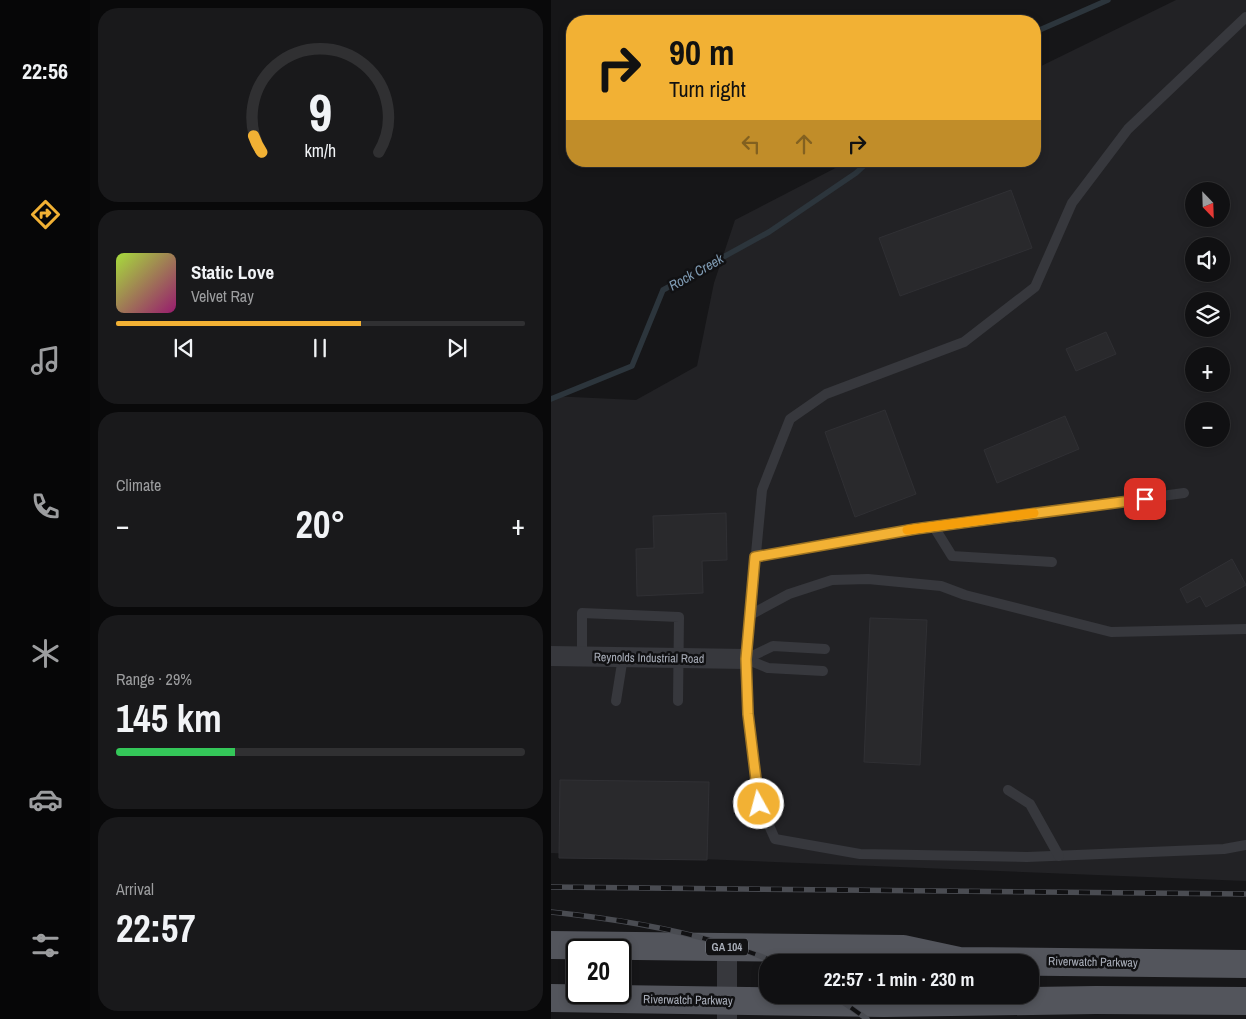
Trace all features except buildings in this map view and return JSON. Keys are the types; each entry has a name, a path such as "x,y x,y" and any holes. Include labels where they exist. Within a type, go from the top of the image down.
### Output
{"main road":[{"name":"Riverwatch Parkway","path":"551,944 903,949 959,960 1246,964"},
{"name":"Riverwatch Parkway","path":"551,998 727,1010 884,1003 1087,1000 1246,1001"}],"street":[{"name":"Reynolds Industrial Road","path":"551,656 746,659"},
{"path":"727,946 727,1010"}],"lane":[{"path":"1246,17 1128,129 1072,203 1035,287 964,342 826,394 790,419 761,490 746,659 748,714 759,804 775,839 860,854 1059,856 1224,849 1246,845"},
{"path":"755,557 934,527 1184,494"},
{"path":"934,527 952,556 1052,562"},
{"path":"750,616 789,594 832,580 868,579 941,586 965,595 1111,632 1246,629"},
{"path":"582,657 582,613 679,617 677,658 678,701"},
{"path":"746,659 773,646 825,649"},
{"path":"616,701 623,657"},
{"path":"746,659 769,668 823,671"},
{"path":"1008,790 1030,804 1059,856"}],"shaded area":[{"path":"1176,0 1246,0 1246,881 551,853 551,396 636,400 697,366 714,283 735,220 837,167 1041,167 1041,66"}],"waterway":[{"name":"Rock Creek","path":"1041,29 1108,0"},
{"name":"Rock Creek","path":"551,399 632,366 663,290 769,232 862,167"}],"railway":[{"path":"551,887 1246,894"},
{"path":"551,912 614,920 676,931 759,956"},
{"path":"846,1004 867,1019"}],"slow traffic":[{"path":"907,530 1034,513"}],"route":[{"path":"759,804 748,714 746,659 755,557 915,529 1145,499"}]}
